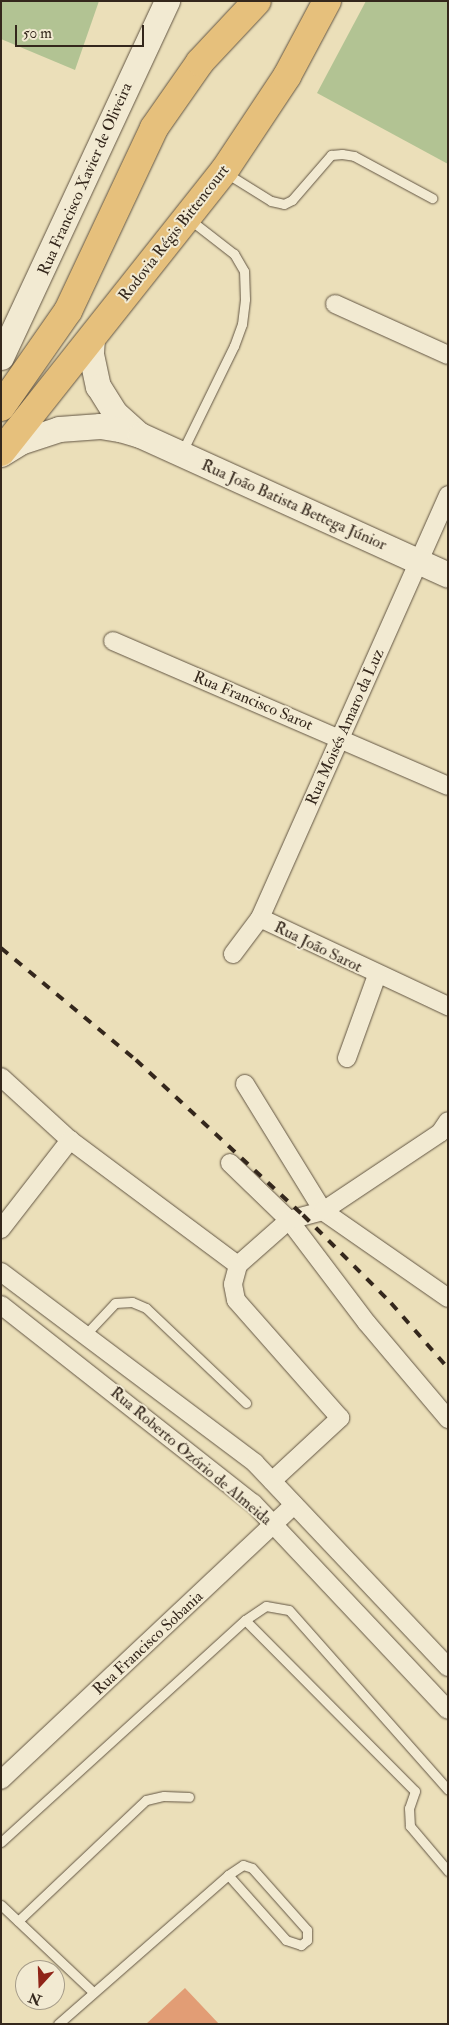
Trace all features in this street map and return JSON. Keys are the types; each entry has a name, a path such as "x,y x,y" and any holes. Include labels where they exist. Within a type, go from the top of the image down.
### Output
{"highway":[{"path":"1,407 68,311 154,128 200,62 257,1"},
{"name":"Rodovia Régis Bittencourt","path":"1,453 224,171 287,76 327,1"}],"main road":[{"name":"Rua Francisco Xavier de Oliveira","path":"1,357 167,1"},
{"name":"Rua João Batista Bettega Júnior","path":"92,338 91,354 98,386 115,413 140,435"},
{"name":"Rua João Batista Bettega Júnior","path":"1,453 20,442 59,428 100,426 140,435 448,575"}],"street":[{"path":"335,304 448,355"},
{"name":"Rua Moisés Amaro da Luz","path":"233,954 260,918 448,495"},
{"name":"Rua Francisco Sarot","path":"113,641 341,738 448,786"},
{"name":"Rua João Sarot","path":"260,918 377,975 448,1006"},
{"name":"Rua João Sarot","path":"346,1058 377,975"},
{"path":"1,1076 70,1140 238,1265"},
{"path":"244,1084 322,1211 448,1298"},
{"path":"272,1481 340,1418 236,1300 233,1284 238,1265 289,1220 322,1211 440,1133 448,1121"},
{"path":"1,1230 70,1140"},
{"path":"230,1163 289,1220 367,1323 448,1419"},
{"path":"1,1272 240,1450 272,1481 448,1666"},
{"name":"Rua Roberto Ozório de Almeida","path":"1,1305 69,1356 234,1487 274,1524 322,1574 448,1710"},
{"path":"69,1356 86,1334"},
{"name":"Rua Francisco Sobania","path":"1,1780 294,1505"},
{"path":"322,1574 342,1555"}],"lane":[{"path":"224,171 271,201 284,204 292,200 331,155 342,154 354,156 432,198"},
{"path":"181,454 234,346 242,324 245,299 244,271 234,254 187,218"},
{"path":"86,1334 115,1303 132,1302 146,1308 246,1403"},
{"path":"1,1842 245,1620 266,1606 289,1610 448,1790"},
{"path":"245,1620 415,1791 409,1808 410,1826 448,1871"},
{"path":"18,1921 146,1800 164,1796 189,1797"},
{"path":"58,2024 228,1875 243,1865 252,1868 307,1930 307,1940 301,1945 286,1940 228,1875"},
{"path":"1,1905 93,1992"}],"green space":[{"path":"1,1 99,1 75,70 1,39"},
{"path":"366,1 448,1 448,164 317,93"}],"building":[{"path":"185,1988 219,2024 146,2024"}],"railway":[{"path":"1,948 136,1060 303,1215 391,1303 448,1368"}]}
